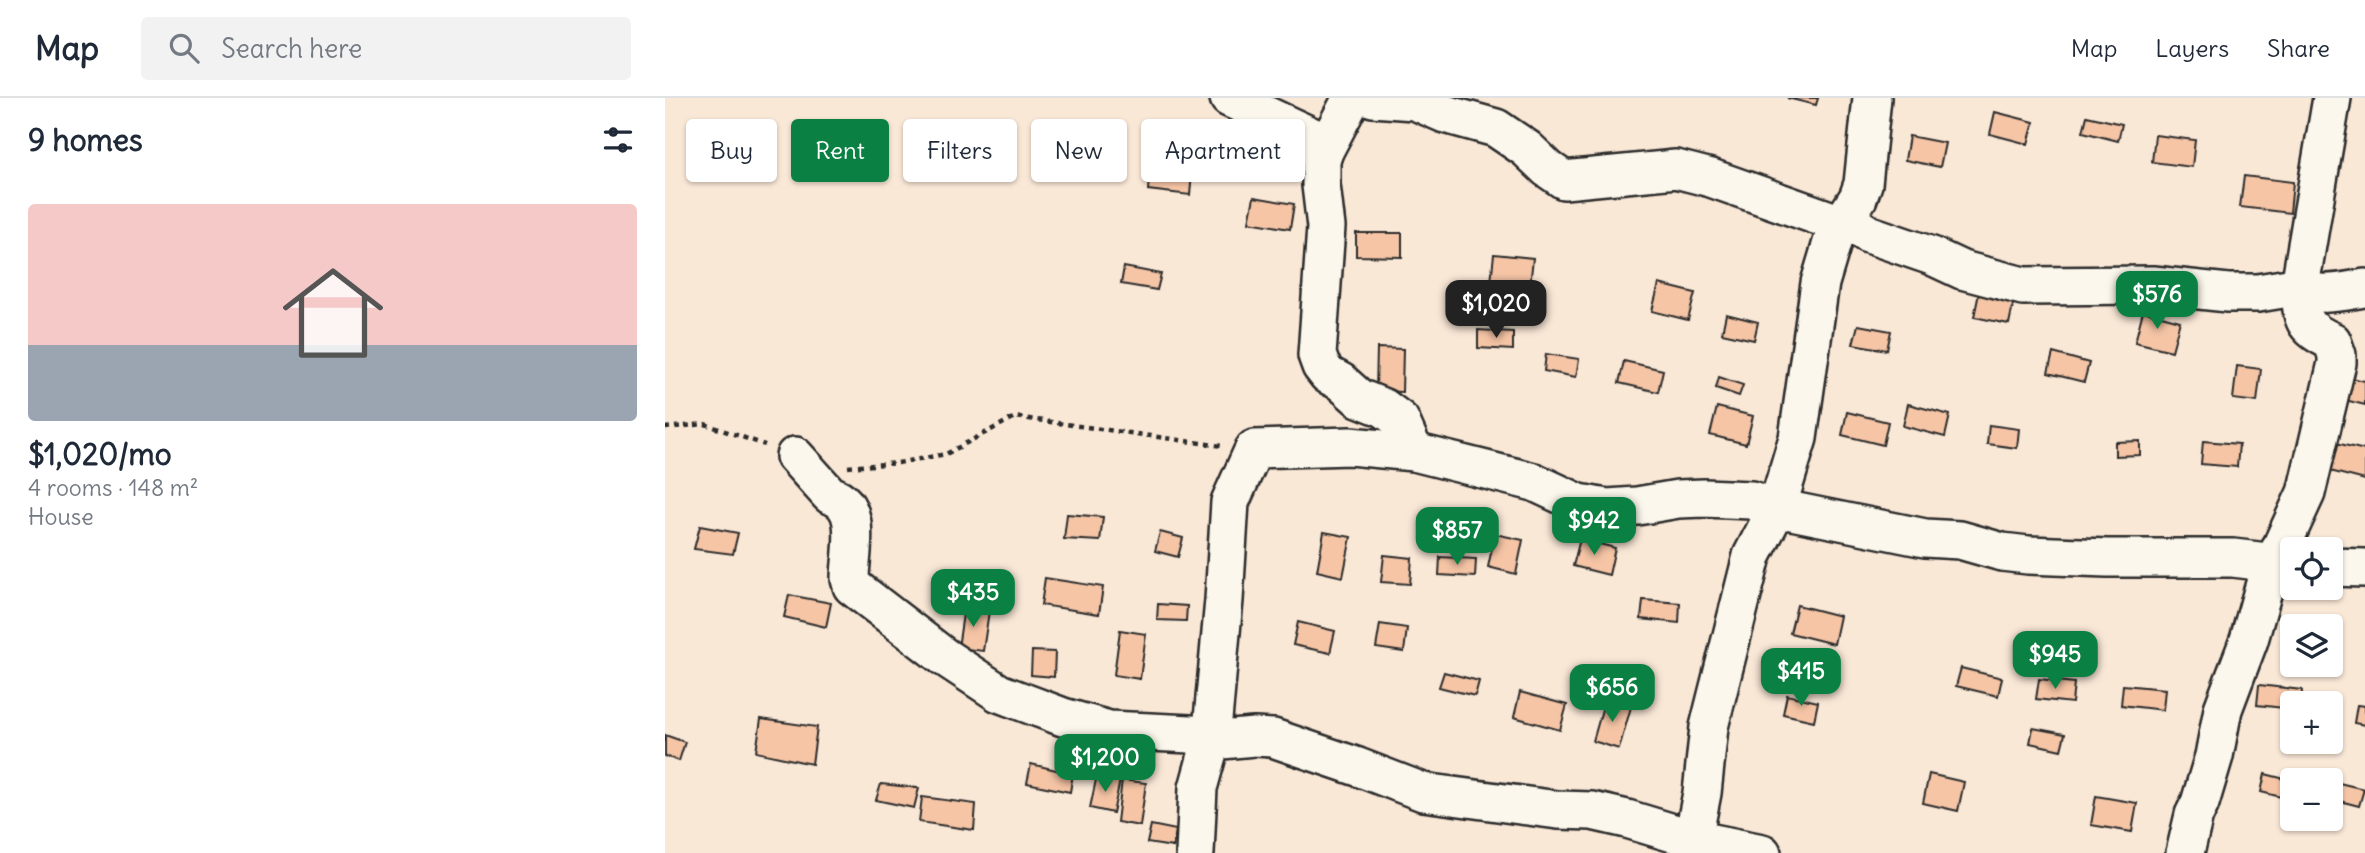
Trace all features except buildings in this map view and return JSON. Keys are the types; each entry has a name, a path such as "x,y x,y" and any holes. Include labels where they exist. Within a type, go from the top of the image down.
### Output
{"street":[{"path":"1229,98 1304,131 1317,139 1324,151"},
{"path":"1352,98 1321,161 1326,227 1317,355 1328,375 1342,382 1359,398 1384,408 1400,420 1414,452"},
{"path":"1373,98 1415,101 1445,114 1496,128 1527,149 1564,180 1676,170 1711,178 1859,228 1868,234 1932,256 1962,270 2024,286 2143,285 2228,293 2258,293 2300,286"},
{"path":"1694,846 1709,727 1752,556 1777,508 1798,438 1820,283 1829,248 1858,198 1863,184 1873,98"},
{"path":"2292,537 2307,492 2337,363 2332,341 2315,334 2303,317 2300,286 2332,98"},
{"path":"2300,286 2307,292 2319,293 2365,288"},
{"path":"1195,853 1198,789 1211,741 1230,502 1254,450 1350,446 1414,452 1534,482 1579,503 1608,508 1704,498 1751,500 1777,508 1925,538 1960,540 2002,552 2028,555 2233,558 2280,564"},
{"path":"795,456 830,495 838,497 848,508 852,520 849,579 852,586 943,656 999,693 1063,717 1109,730 1191,734 1211,741 1273,738 1423,792 1558,810 1592,811 1627,819 1694,846 1762,853"},
{"path":"2185,853 2194,815 2214,755 2223,709 2249,640 2266,580 2280,567"},
{"path":"2343,567 2365,568"}],"path":[{"path":"846,468 898,463 946,454 1015,417 1179,442 1254,450"},
{"path":"665,428 705,424 795,456"}]}
